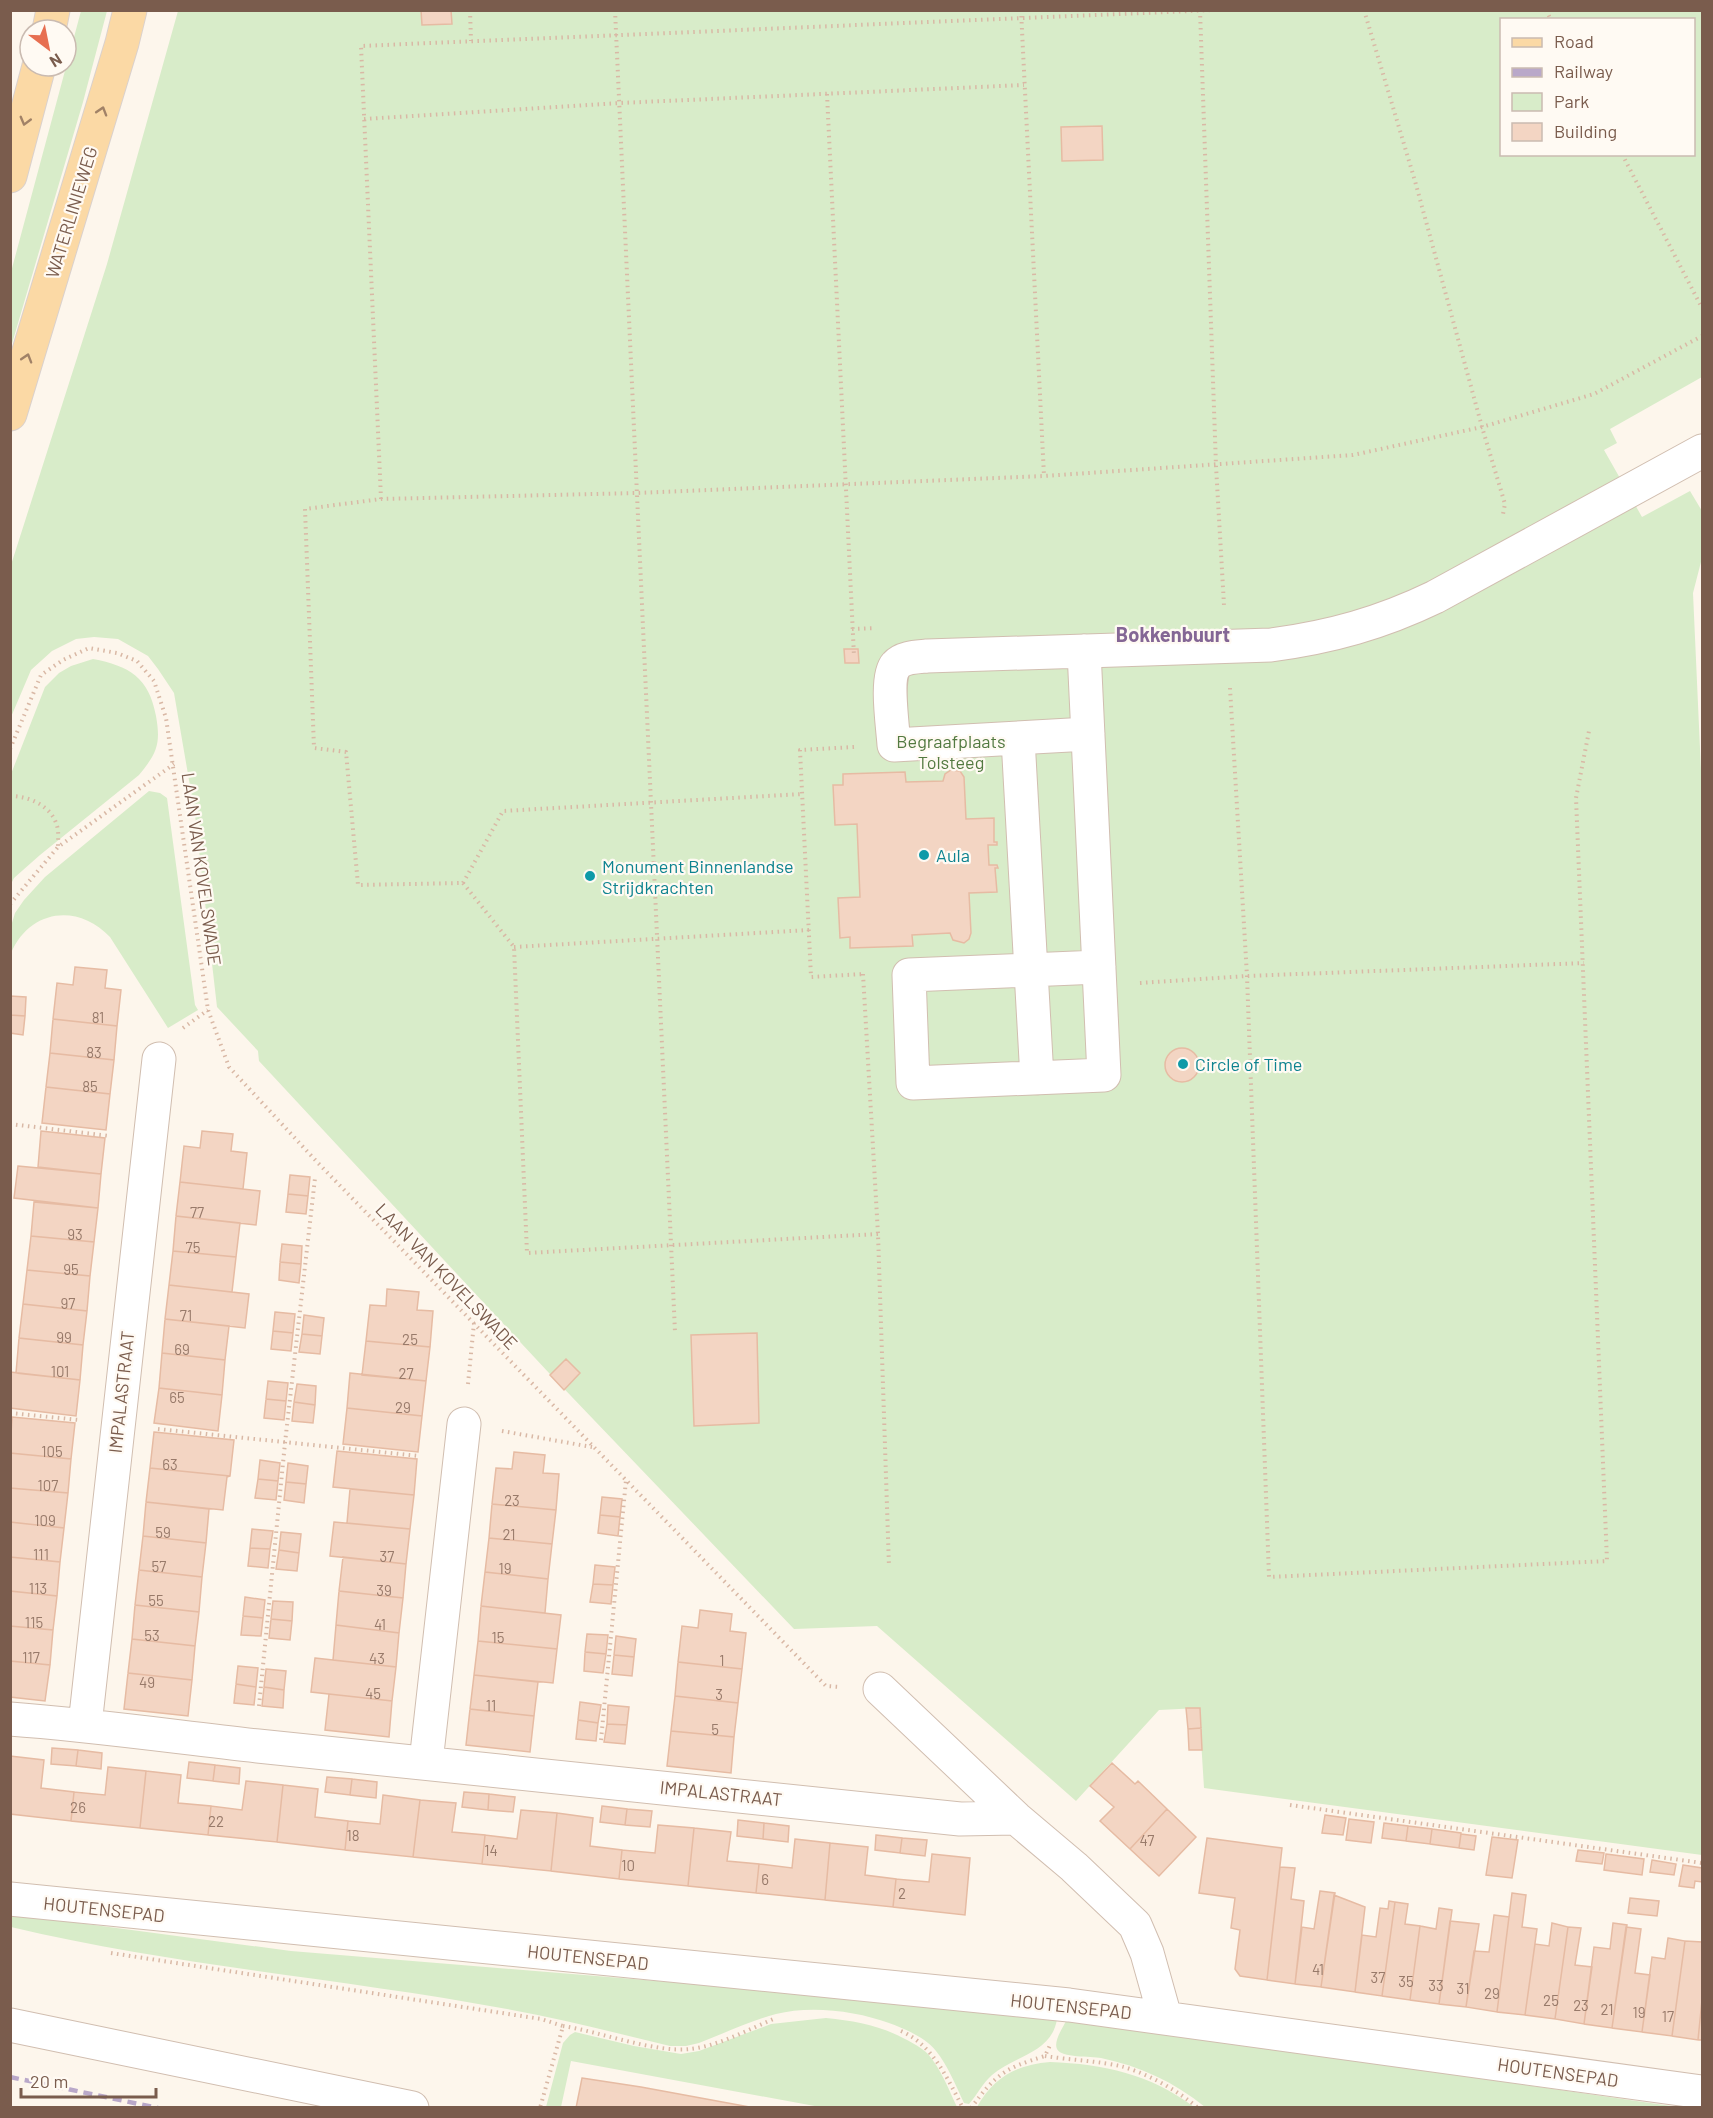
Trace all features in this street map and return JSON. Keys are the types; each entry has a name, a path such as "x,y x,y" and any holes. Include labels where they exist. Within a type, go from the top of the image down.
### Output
{"main road":[{"name":"WATERLINIEWEG","path":"10,414 130,10"},
{"path":"10,176 36,78"}],"street":[{"path":"1088,734 894,745 891,675 896,664 906,659 927,656 1271,645 1309,640 1372,624 1435,597 1702,451"},
{"path":"1084,651 1104,1074 913,1083 909,975 1031,970 1099,976"},
{"path":"1018,739 1036,1078"},
{"name":"IMPALASTRAAT","path":"85,1725 159,1059"},
{"path":"426,1762 464,1424"},
{"name":"HOUTENSEPAD","path":"880,1689 1016,1818 1074,1867 1135,1925 1147,1953 1165,2017"},
{"name":"IMPALASTRAAT","path":"10,1719 85,1725 960,1819 1016,1818"},
{"name":"HOUTENSEPAD","path":"10,1899 1069,2004 1702,2092"},
{"path":"10,2025 412,2108"}],"path":[{"path":"470,10 471,41"},
{"path":"615,10 675,1332"},
{"path":"1021,10 1044,476"},
{"path":"381,499 361,46 1214,10"},
{"path":"1364,10 1415,181 1505,504 1502,523 1516,554"},
{"path":"1200,11 1216,466 1247,976 1269,1576 1607,1561 1576,798 1590,731"},
{"path":"364,119 620,103 1024,85"},
{"path":"827,94 854,664"},
{"path":"1623,156 1702,308"},
{"path":"463,883 358,885 346,752 314,748 305,508 381,499 637,493 1044,476 1353,455 1482,427 1594,394 1702,336"},
{"path":"852,629 884,628"},
{"name":"LAAN VAN KOVELSWADE","path":"10,749 41,675 63,660 88,648 117,653 137,661 154,681 166,718 208,1010 230,1067 318,1163 825,1686 880,1689"},
{"path":"894,745 800,750 811,977 863,974 909,975"},
{"name":"LAAN VAN KOVELSWADE","path":"10,904 58,847 174,764"},
{"path":"463,883 503,811 802,794"},
{"path":"10,796 24,796 51,814 57,826 58,847"},
{"path":"463,883 514,947 527,1253 878,1233"},
{"path":"514,947 808,930"},
{"path":"1099,976 1247,976 1584,963"},
{"path":"863,974 878,1233 889,1567"},
{"path":"190,1023 208,1010"},
{"path":"10,1124 150,1141"},
{"path":"255,1745 285,1443 315,1178"},
{"path":"474,1322 464,1424 592,1448"},
{"path":"10,1413 459,1460"},
{"path":"597,1779 626,1480"},
{"path":"1290,1805 1702,1863"},
{"path":"101,1951 530,2018 664,2049 689,2050 709,2045 779,2017"},
{"path":"1045,2056 1069,2004"},
{"path":"540,2108 564,2026"},
{"path":"897,2030 920,2042 930,2051 963,2108"},
{"path":"971,2108 990,2083 1001,2074 1021,2063 1045,2056 1124,2067 1163,2084 1198,2108"}],"green space":[{"path":"81,11 107,11 83,102 11,347 11,272 63,78 78,78 78,22"},
{"name":"Begraafplaats Tolsteeg","path":"178,11 1702,11 1702,377 1610,429 1617,443 1604,450 1642,517 1690,491 1702,511 1702,558 1693,593 1702,793 1702,1855 1204,1788 1199,1708 1159,1710 1076,1801 877,1626 794,1629 549,1373 259,1061 258,1051 217,1007 195,815 174,693 148,656 118,639 94,637 76,639 52,651 31,670 11,717 11,565 107,264"},
{"path":"93,659 127,670 142,683 148,692 153,703 158,734 154,754 139,775 40,855 14,878 11,884 11,774 45,687 59,673 71,666"},
{"path":"149,791 160,793 167,798 195,1005 198,1010 168,1028 110,937 84,919 56,916 42,920 30,927 19,938 11,953 11,926 15,913 24,900 45,877"},
{"path":"11,1914 291,1951 805,1993 1057,2019 1054,2030 1040,2047 992,2075 969,2104 964,2103 944,2063 926,2042 902,2028 863,2015 818,2010 789,2011 757,2020 699,2043 670,2046 569,2022 445,1998 196,1962 72,1940 11,1927"},
{"path":"826,2018 876,2027 895,2034 920,2048 937,2066 957,2107 820,2107 571,2061 561,2107 546,2107 563,2043 575,2032 681,2054 699,2051 771,2024"},
{"path":"1067,2019 1678,2107 1205,2107 1181,2090 1143,2070 1101,2058 1060,2052 1056,2042"},
{"path":"1050,2062 1089,2065 1126,2073 1161,2086 1194,2107 977,2107 991,2088 1007,2074 1027,2066"}],"building":[{"path":"421,10 451,10 452,24 422,25"},
{"path":"1102,126 1103,160 1062,161 1061,127"},
{"path":"844,649 858,649 859,663 845,663"},
{"name":"Aula","path":"951,770 960,771 964,777 966,819 994,818 994,842 997,842 997,845 988,845 989,865 997,865 998,868 995,868 997,892 969,893 971,933 969,939 964,943 953,940 950,933 912,935 913,946 850,948 850,937 840,938 838,898 860,897 857,824 835,825 833,785 843,785 843,774 905,772 906,782 943,781 945,774"},
{"path":"75,967 107,970 105,988 121,990 117,1026 53,1019 57,983 73,985"},
{"path":"10,996 26,997 25,1016 10,1015"},
{"path":"10,1015 25,1016 23,1035 10,1033"},
{"path":"53,1019 117,1026 114,1060 50,1053"},
{"path":"1182,1048 1194,1053 1199,1065 1194,1077 1182,1082 1170,1077 1165,1065 1170,1053"},
{"path":"50,1053 114,1060 110,1094 46,1087"},
{"path":"46,1087 110,1094 106,1130 42,1123"},
{"path":"41,1131 105,1138 101,1174 38,1167"},
{"path":"202,1131 233,1134 231,1151 247,1153 243,1189 180,1182 184,1146 200,1148"},
{"path":"18,1166 101,1174 98,1208 14,1198"},
{"path":"290,1175 310,1177 308,1196 288,1194"},
{"path":"180,1182 260,1191 256,1225 176,1216"},
{"path":"288,1194 308,1196 306,1214 286,1212"},
{"path":"34,1202 98,1208 94,1242 31,1236"},
{"path":"176,1216 240,1223 236,1257 173,1251"},
{"path":"31,1236 94,1242 90,1276 27,1270"},
{"path":"282,1244 302,1246 301,1264 280,1262"},
{"path":"173,1251 236,1257 232,1292 169,1285"},
{"path":"280,1262 301,1264 299,1283 279,1280"},
{"path":"27,1270 90,1276 87,1311 23,1304"},
{"path":"169,1285 249,1294 245,1328 165,1319"},
{"path":"387,1289 419,1292 417,1310 433,1311 430,1347 366,1341 370,1305 386,1306"},
{"path":"23,1304 87,1311 83,1345 19,1338"},
{"path":"275,1312 295,1314 293,1333 273,1331"},
{"path":"304,1315 324,1318 322,1336 302,1334"},
{"path":"165,1319 229,1326 225,1360 162,1353"},
{"path":"273,1331 293,1333 291,1351 271,1349"},
{"path":"757,1333 759,1423 694,1426 691,1335"},
{"path":"302,1334 322,1336 320,1354 299,1352"},
{"path":"19,1338 83,1345 80,1380 16,1373"},
{"path":"366,1341 430,1347 426,1381 362,1375"},
{"path":"162,1353 225,1360 222,1395 159,1388"},
{"path":"566,1359 580,1373 564,1390 550,1375"},
{"path":"10,1372 80,1380 76,1416 10,1408"},
{"path":"350,1373 426,1381 422,1416 347,1408"},
{"path":"268,1381 288,1383 286,1401 266,1399"},
{"path":"297,1384 316,1386 315,1405 294,1402"},
{"path":"159,1388 222,1395 218,1431 154,1423"},
{"path":"266,1399 286,1401 284,1420 264,1418"},
{"path":"294,1402 315,1405 313,1423 292,1421"},
{"path":"347,1408 422,1416 418,1452 343,1444"},
{"path":"12,1417 75,1423 71,1459 10,1453"},
{"path":"154,1432 234,1440 230,1476 150,1468"},
{"path":"337,1451 417,1459 414,1495 333,1487"},
{"path":"514,1452 545,1455 543,1473 559,1474 556,1510 492,1504 496,1468 512,1469"},
{"path":"10,1453 71,1459 68,1493 10,1488"},
{"path":"260,1460 280,1463 278,1481 258,1479"},
{"path":"288,1463 308,1466 306,1484 286,1482"},
{"path":"150,1468 230,1476 227,1477 223,1510 146,1502"},
{"path":"258,1479 278,1481 276,1500 255,1498"},
{"path":"286,1482 306,1484 304,1503 284,1500"},
{"path":"10,1488 68,1493 64,1528 10,1522"},
{"path":"350,1489 414,1495 410,1529 347,1523"},
{"path":"602,1497 622,1499 620,1517 600,1515"},
{"path":"146,1502 209,1509 206,1543 143,1536"},
{"path":"492,1504 556,1510 552,1544 489,1538"},
{"path":"600,1515 620,1517 618,1536 598,1533"},
{"path":"10,1522 64,1528 60,1562 10,1557"},
{"path":"334,1522 410,1529 406,1564 330,1556"},
{"path":"252,1529 273,1531 270,1549 250,1548"},
{"path":"281,1532 301,1534 299,1553 279,1550"},
{"path":"143,1536 206,1543 202,1577 139,1570"},
{"path":"489,1538 552,1544 548,1579 485,1572"},
{"path":"250,1548 270,1549 268,1568 248,1566"},
{"path":"279,1550 299,1553 297,1571 276,1569"},
{"path":"10,1557 60,1562 57,1596 10,1591"},
{"path":"343,1557 406,1564 403,1598 339,1591"},
{"path":"595,1565 615,1567 613,1585 593,1584"},
{"path":"139,1570 202,1577 199,1612 135,1605"},
{"path":"485,1572 548,1579 545,1613 481,1606"},
{"path":"593,1584 613,1585 611,1604 590,1602"},
{"path":"10,1591 57,1596 53,1630 10,1626"},
{"path":"339,1591 403,1598 399,1633 336,1625"},
{"path":"245,1597 265,1600 263,1618 243,1616"},
{"path":"273,1601 293,1602 292,1621 271,1619"},
{"path":"135,1605 199,1612 195,1646 132,1639"},
{"path":"481,1606 561,1615 557,1649 478,1641"},
{"path":"700,1610 732,1614 730,1631 746,1633 742,1669 678,1662 682,1626 698,1628"},
{"path":"243,1616 263,1618 261,1636 241,1635"},
{"path":"271,1619 292,1621 290,1640 269,1638"},
{"path":"336,1625 399,1633 396,1667 333,1660"},
{"path":"10,1626 53,1630 50,1665 10,1661"},
{"path":"587,1634 608,1635 606,1654 585,1652"},
{"path":"616,1636 636,1639 634,1657 614,1655"},
{"path":"132,1639 195,1646 192,1680 128,1673"},
{"path":"478,1641 557,1649 553,1683 474,1675"},
{"path":"585,1652 606,1654 603,1673 584,1671"},
{"path":"614,1655 634,1657 632,1676 612,1674"},
{"path":"315,1658 396,1667 392,1701 311,1692"},
{"path":"10,1661 50,1665 45,1701 10,1697"},
{"path":"678,1662 742,1669 738,1703 675,1696"},
{"path":"238,1666 258,1668 256,1687 236,1684"},
{"path":"266,1669 286,1671 284,1690 264,1687"},
{"path":"128,1673 192,1680 188,1716 124,1709"},
{"path":"474,1675 538,1682 534,1716 470,1709"},
{"path":"236,1684 256,1687 254,1705 234,1703"},
{"path":"264,1687 284,1690 283,1708 262,1706"},
{"path":"329,1694 392,1701 389,1737 325,1730"},
{"path":"675,1696 738,1703 734,1737 671,1731"},
{"path":"580,1702 601,1705 598,1723 578,1720"},
{"path":"608,1705 629,1707 627,1725 607,1724"},
{"path":"1186,1708 1200,1708 1201,1728 1188,1729"},
{"path":"470,1709 534,1716 530,1752 466,1745"},
{"path":"578,1720 598,1723 596,1741 576,1739"},
{"path":"607,1724 627,1725 625,1744 604,1742"},
{"path":"1201,1728 1202,1750 1189,1750 1188,1729"},
{"path":"671,1731 734,1737 731,1773 667,1766"},
{"path":"52,1748 78,1750 76,1766 51,1764"},
{"path":"78,1750 102,1753 101,1769 76,1766"},
{"path":"10,1756 44,1760 41,1788 74,1792 71,1821 10,1814"},
{"path":"189,1762 215,1765 213,1781 187,1778"},
{"path":"1112,1763 1135,1784 1138,1781 1167,1809 1130,1849 1100,1821 1114,1807 1090,1786"},
{"path":"215,1765 240,1768 239,1784 213,1781"},
{"path":"108,1767 146,1771 140,1828 71,1821 74,1792 105,1795"},
{"path":"146,1771 181,1775 178,1803 211,1806 208,1835 140,1828"},
{"path":"327,1777 352,1779 350,1795 325,1792"},
{"path":"352,1779 377,1782 376,1798 350,1795"},
{"path":"246,1781 283,1785 277,1842 208,1835 211,1806 242,1810"},
{"path":"283,1785 318,1789 315,1817 348,1821 345,1850 277,1842"},
{"path":"464,1792 489,1794 488,1810 462,1807"},
{"path":"489,1794 515,1797 513,1812 488,1810"},
{"path":"383,1795 420,1800 413,1857 345,1850 348,1821 380,1824"},
{"path":"420,1800 456,1803 452,1832 485,1835 482,1864 413,1857"},
{"path":"602,1806 627,1809 625,1825 600,1822"},
{"path":"627,1809 652,1811 650,1827 625,1825"},
{"path":"1167,1809 1196,1837 1159,1876 1130,1849"},
{"path":"521,1810 557,1813 551,1871 482,1864 485,1835 517,1839"},
{"path":"557,1813 593,1818 590,1846 622,1850 619,1879 551,1871"},
{"path":"1325,1815 1346,1818 1343,1835 1322,1833"},
{"path":"1349,1819 1374,1822 1371,1843 1346,1840"},
{"path":"738,1820 764,1823 763,1839 737,1836"},
{"path":"764,1823 789,1826 788,1842 763,1839"},
{"path":"1384,1823 1408,1826 1406,1841 1382,1838"},
{"path":"658,1825 694,1828 688,1886 619,1879 622,1850 655,1853"},
{"path":"1408,1826 1432,1829 1430,1844 1406,1841"},
{"path":"694,1828 731,1832 727,1861 759,1864 756,1893 688,1886"},
{"path":"1432,1829 1461,1833 1459,1848 1430,1844"},
{"path":"1461,1834 1476,1836 1474,1850 1459,1848"},
{"path":"876,1835 902,1838 900,1853 875,1850"},
{"path":"1492,1837 1518,1840 1512,1878 1486,1875"},
{"path":"902,1838 927,1840 925,1856 900,1853"},
{"path":"1207,1838 1282,1848 1267,1980 1240,1976 1235,1969 1240,1930 1231,1928 1235,1898 1199,1893"},
{"path":"795,1839 830,1843 825,1900 756,1893 759,1864 792,1868"},
{"path":"830,1843 868,1847 865,1875 896,1879 893,1907 825,1900"},
{"path":"1578,1850 1604,1853 1602,1864 1576,1861"},
{"path":"932,1854 970,1858 965,1915 893,1907 896,1879 929,1882"},
{"path":"1606,1854 1644,1859 1642,1875 1604,1870"},
{"path":"1652,1860 1676,1864 1674,1875 1650,1872"},
{"path":"1683,1865 1702,1868 1702,1882 1695,1881 1694,1888 1679,1886"},
{"path":"1280,1867 1295,1868 1291,1899 1304,1901 1295,1984 1267,1980"},
{"path":"1320,1891 1335,1893 1321,1987 1295,1984 1302,1927 1314,1929"},
{"path":"1512,1893 1526,1895 1522,1927 1537,1929 1525,2015 1497,2012"},
{"path":"1334,1895 1365,1907 1355,1992 1321,1987"},
{"path":"1630,1898 1659,1901 1657,1916 1628,1913"},
{"path":"1389,1901 1395,1902 1382,1996 1355,1992 1362,1935 1376,1937 1380,1908 1388,1909"},
{"path":"1395,1902 1408,1904 1405,1924 1420,1926 1410,2000 1382,1996"},
{"path":"1439,1908 1452,1910 1439,2004 1410,2000 1420,1926 1436,1929"},
{"path":"1494,1915 1509,1917 1497,2012 1466,2007 1474,1951 1489,1952"},
{"path":"1450,1921 1479,1924 1466,2007 1439,2004"},
{"path":"1552,1923 1568,1927 1555,2019 1525,2015 1535,1944 1549,1946"},
{"path":"1613,1923 1627,1925 1612,2028 1584,2024 1594,1947 1610,1949"},
{"path":"1568,1927 1581,1928 1575,1965 1592,1967 1584,2024 1555,2019"},
{"path":"1626,1927 1641,1929 1635,1973 1650,1975 1642,2032 1612,2028"},
{"path":"1668,1938 1685,1941 1672,2036 1642,2032 1652,1957 1665,1959"},
{"path":"1685,1941 1702,1942 1702,2000 1698,2040 1672,2036"},
{"path":"1702,2000 1702,2040 1698,2040"},
{"path":"582,2078 641,2087 755,2108 576,2108"}],"railway":[{"path":"10,2077 158,2108"}],"place":[{"name":"Aula","path":"924,855"},
{"name":"Monument Binnenlandse Strijdkrachten","path":"590,876"},
{"name":"Circle of Time","path":"1183,1064"}],"district":[{"name":"Bokkenbuurt","path":"1173,634"}]}
